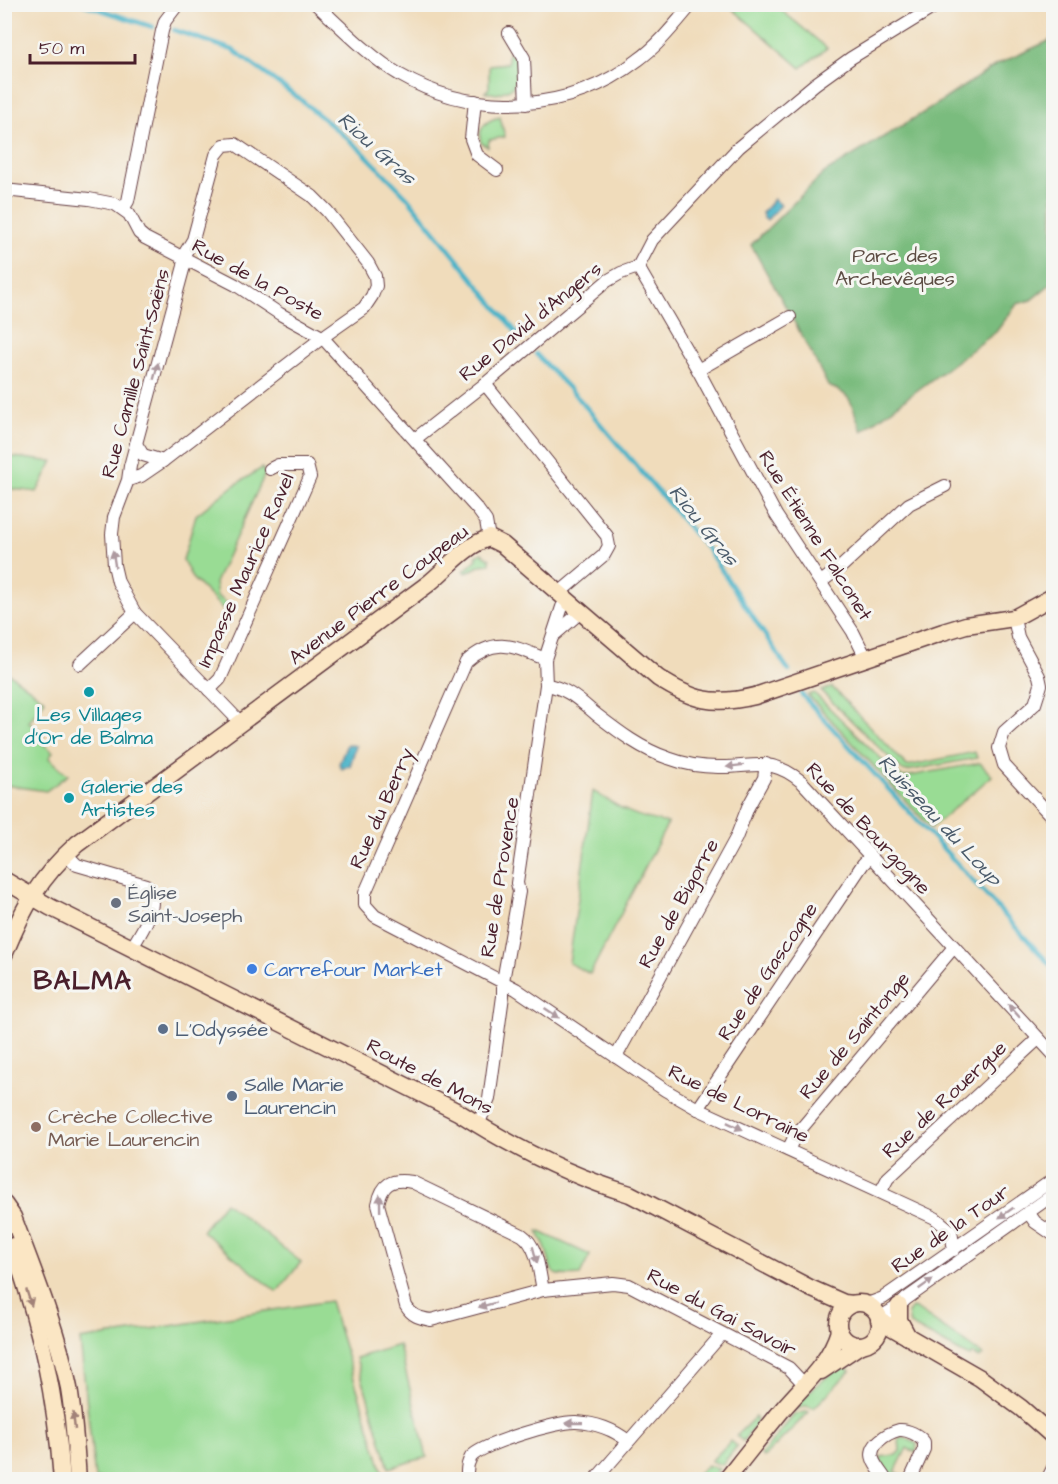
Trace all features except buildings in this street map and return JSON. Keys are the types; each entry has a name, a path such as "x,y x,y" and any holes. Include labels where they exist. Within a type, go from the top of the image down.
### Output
{"street":[{"path":"4,190 108,202 123,209 128,201 162,31 165,21 178,4"},
{"path":"316,4 377,59 399,74 445,95 501,105 526,104 562,98 593,87 616,75 638,61 657,44 692,4"},
{"path":"638,267 652,240 739,147 815,84 851,58 939,4"},
{"path":"509,33 524,58 526,104"},
{"path":"475,101 471,139 477,155 497,170"},
{"name":"Rue Camille Saint-Saëns","path":"241,723 135,613 118,582 112,549 114,517 128,480 185,253 193,240 216,155 224,145 235,144 312,196 327,211 368,263 375,276 376,286 364,309 322,337"},
{"name":"Rue de la Poste","path":"123,209 146,238 236,285 322,337 483,516 489,538"},
{"name":"Rue Étienne Falconet","path":"638,267 698,370 776,515 853,632 866,658"},
{"name":"Rue David d'Angers","path":"415,439 485,384 607,281 638,267"},
{"path":"698,370 790,317"},
{"path":"128,480 141,476 163,461 322,337"},
{"path":"485,384 607,536 609,546 604,555 563,597"},
{"path":"136,444 143,455 163,461"},
{"name":"Impasse Maurice Ravel","path":"209,690 220,679 310,477 307,465 278,465 270,469"},
{"path":"821,582 842,566 909,504 945,486"},
{"name":"Avenue Pierre Coupeau","path":"4,955 21,914 32,895 66,854 428,584 467,549 489,538 503,545 658,678 693,697 715,702 737,700 966,625 1014,618"},
{"path":"1053,596 1014,618 1018,637 1040,676 1041,685 1035,704 1004,732 999,748 1004,765 1053,819"},
{"name":"Rue de Provence","path":"478,1125 489,1099 503,981 517,903 517,883 546,685 545,659 554,635 563,597"},
{"name":"Rue de Provence","path":"554,635 582,611"},
{"path":"80,664 135,613"},
{"name":"Rue du Berry","path":"503,981 375,916 365,905 365,893 466,662 483,649 498,645 520,648 545,659"},
{"name":"Rue de Bourgogne","path":"546,685 560,687 620,732 666,758 684,764 720,768 766,764 781,768 802,782 1053,1054"},
{"name":"Rue de Bigorre","path":"616,1057 736,838 748,807 764,778 766,764"},
{"path":"66,854 77,865 146,885 152,892 154,901 150,913 132,948"},
{"name":"Rue de Gascogne","path":"698,1109 870,856"},
{"name":"Route de Mons","path":"4,880 50,907 458,1112 531,1153 607,1187 630,1194 810,1288 844,1302 860,1304"},
{"name":"Rue de Saintonge","path":"788,1150 795,1136 954,947"},
{"name":"Rue de Lorraine","path":"503,981 665,1090 698,1109 881,1191 945,1224 953,1236 954,1250"},
{"name":"Rue de Rouergue","path":"881,1191 888,1178 1038,1039"},
{"name":"Rue du Gai Savoir","path":"543,1290 533,1247 522,1235 412,1182 399,1179 389,1184 381,1192 378,1204 406,1306 410,1313 419,1318 430,1320 543,1290 613,1282 629,1285 810,1380"},
{"name":"Rue de la Tour","path":"860,1304 883,1298 1053,1179"},
{"name":"Rue de la Tour","path":"879,1319 1053,1194"},
{"path":"4,1204 13,1217 48,1308 68,1386 74,1420 78,1479"},
{"path":"1028,1212 1035,1222 1053,1235"},
{"path":"4,1222 34,1311 46,1361 56,1412 62,1479"},
{"name":"Route de Mons","path":"810,1288 822,1299 839,1327"},
{"path":"726,1479 810,1380 832,1350 842,1311 860,1304 876,1312 879,1319 877,1334 810,1380"},
{"path":"899,1306 899,1320 911,1338"},
{"path":"879,1319 980,1378 1021,1408 1053,1437"},
{"path":"839,1327 847,1341 866,1342 887,1338 911,1338"},
{"path":"595,1479 722,1334"},
{"path":"468,1479 466,1473 468,1464 472,1456 483,1448 556,1424 576,1422 597,1425 615,1431 628,1442"},
{"path":"886,1479 872,1458 872,1448 877,1442 899,1430 921,1437 924,1442 924,1449 910,1479"},
{"path":"1047,1479 1053,1466"}],"green space":[{"path":"728,5 775,5 827,48 801,68"},
{"name":"Parc des Archevêques","path":"1053,39 1053,282 1031,300 1017,304 996,332 862,431 848,398 828,386 751,245 824,173 931,108 996,65"},
{"path":"508,53 516,56 518,64 517,76 512,88 497,94 485,92 489,88 489,65 508,63"},
{"path":"500,117 505,137 489,140 488,147 481,143 480,133 484,125"},
{"path":"5,456 53,461 37,492 5,488"},
{"path":"262,468 265,474 215,583 217,596 227,603 224,610 192,578 183,560 196,515 233,486"},
{"path":"482,553 490,559 490,564 481,565 466,573 464,571 477,559 476,556"},
{"path":"5,672 45,700 29,722 45,734 40,741 53,752 49,758 68,775 46,791 5,785"},
{"path":"832,687 907,766 975,752 977,758 902,770 821,691"},
{"path":"814,693 898,775 904,777 980,763 992,776 931,828 808,695"},
{"path":"593,791 629,812 668,823 590,974 569,963"},
{"path":"225,1202 301,1262 277,1292 202,1231"},
{"path":"538,1231 590,1255 580,1275 560,1275 552,1271"},
{"path":"330,1301 385,1479 95,1479 80,1340"},
{"path":"912,1308 983,1355 979,1358 972,1354 969,1357 910,1325 908,1313"},
{"path":"399,1345 427,1457 389,1468 356,1358"},
{"path":"843,1364 850,1371 814,1408 805,1406 792,1411 810,1391"},
{"path":"809,1412 764,1457 761,1455 794,1415"},
{"path":"755,1417 757,1420 755,1426 743,1441 736,1436"},
{"path":"904,1437 917,1444 916,1453 907,1448 895,1472 904,1477 898,1479 888,1472 880,1457 896,1455 900,1451 899,1438"},
{"path":"731,1441 737,1446 722,1465 711,1461"},
{"path":"707,1465 719,1469 710,1479 693,1479"}],"water":[{"path":"774,199 781,205 767,220 764,219 762,213"},
{"path":"347,744 356,746 350,766 342,769 339,764"}],"waterway":[{"name":"Riou Gras","path":"83,4 153,27"},
{"name":"Riou Gras","path":"174,30 233,50 301,100 361,150 407,197 520,337"},
{"name":"Riou Gras","path":"536,354 580,400 708,550 789,671"},
{"name":"Ruisseau du Loup","path":"801,694 1054,969"}],"place":[{"name":"Les Villages d'Or de Balma","path":"89,692"},
{"name":"Galerie des Artistes","path":"69,798"},
{"name":"Église Saint-Joseph","path":"116,903"},
{"name":"Carrefour Market","path":"252,969"},
{"name":"L'Odyssée","path":"163,1029"},
{"name":"Salle Marie Laurencin","path":"232,1096"},
{"name":"Crèche Collective Marie Laurencin","path":"36,1127"}],"district":[{"name":"BALMA","path":"83,980"}]}
